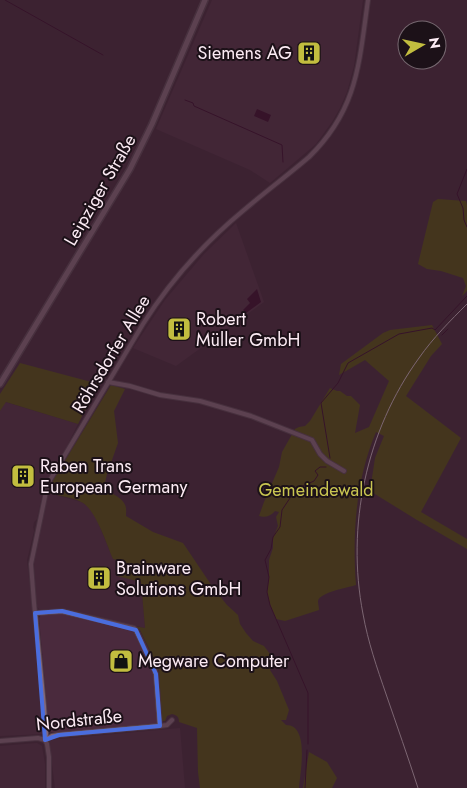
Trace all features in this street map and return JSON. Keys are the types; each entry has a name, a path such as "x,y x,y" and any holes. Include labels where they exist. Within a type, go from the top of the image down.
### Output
{"main road":[{"name":"Leipziger Straße","path":"0,384 134,162 205,0"}],"street":[{"name":"Röhrsdorfer Allee","path":"49,788 49,755 45,740 44,701 31,573 32,557 47,487 152,310 178,275 244,209 310,157 332,131 346,105 356,78 360,62 368,0"},
{"path":"108,382 160,395 200,401 251,416 312,440 320,454 327,461 344,471"},
{"path":"35,613 62,611 134,628 156,674 160,726"},
{"name":"Nordstraße","path":"0,741 38,738 45,740 59,735 160,726 167,725 172,720"}],"highlighted area":[{"path":"62,611 136,630 156,674 160,726 59,735 45,740 35,613"}],"shaded area":[{"path":"212,0 363,0 354,66 347,92 340,108 316,144 270,183 250,170 156,129"},
{"path":"257,109 271,115 268,122 254,116"},
{"name":"Robert Müller GmbH","path":"236,223 264,302 176,366 133,348 165,300 204,254"},
{"path":"257,289 261,302 246,313 243,310 250,303 247,299"},
{"path":"5,402 78,424 43,491 37,519 34,522 34,531 27,560 43,734 0,736 0,411"},
{"path":"48,493 81,502 94,513 113,559 120,561 141,582 145,628 63,609 39,609 36,605 34,561"},
{"path":"64,614 127,628 136,633 153,668 158,723 51,732 49,728 39,618 41,615"},
{"path":"180,728 185,788 55,788 49,740"},
{"path":"37,743 42,746 45,764 45,788 0,788 0,746"}],"green space":[{"path":"438,199 466,201 467,205 467,291 462,296 466,286 463,278 427,269 418,264 433,202"},
{"name":"Gemeindewald","path":"432,325 442,344 431,356 406,396 461,438 421,512 467,539 467,549 370,491 375,458 384,436 376,432 364,469 357,507 355,527 356,585 324,595 318,601 319,610 285,621 276,619 267,592 269,560 273,548 273,538 278,526 276,517 279,512 275,511 266,517 259,516 279,467 282,452 295,429 305,426 310,421 330,388 351,396 360,405 355,433 369,427 389,381 365,360 339,375 341,364 383,333 390,330"},
{"path":"20,363 99,384 78,424 6,402 0,411 0,394"},
{"path":"111,385 125,389 114,411 118,443 104,487 117,496 126,506 126,516 153,532 183,543 214,589 238,615 240,624 246,633 253,641 264,646 270,654 273,663 270,670 277,681 289,710 286,720 281,720 286,725 293,727 301,741 302,761 299,788 200,788 197,728 179,722 177,716 172,714 167,716 165,721 162,721 159,671 140,630 134,626 145,628 141,582 117,576 120,561 113,559 101,529 88,507 75,499 48,493 52,482"},
{"path":"309,752 327,762 337,778 332,788 303,788"}],"waterway":[{"path":"5,0 103,55"},
{"path":"185,100 193,103 194,106 282,145 283,162"},
{"path":"467,169 457,194 463,208 467,227"},
{"path":"330,458 321,403 338,383 348,363 399,334 432,328 435,330 467,296"},
{"path":"442,335 448,329"},
{"path":"308,744 308,693 270,605 267,592 269,577 265,560 271,549 273,537 280,527 282,510 296,489 314,481 318,475 315,471 320,467 326,467"},
{"path":"305,788 307,750"}],"railway":[{"path":"418,788 376,665 365,624 358,581 357,547 359,514 365,480 374,448 386,416 401,386 430,344 467,304"}],"place":[{"name":"Siemens AG","path":"309,53"},
{"name":"Robert Müller GmbH","path":"179,329"},
{"name":"Raben Trans European Germany","path":"23,476"},
{"name":"Brainware Solutions GmbH","path":"99,578"},
{"name":"Megware Computer","path":"121,661"}]}
